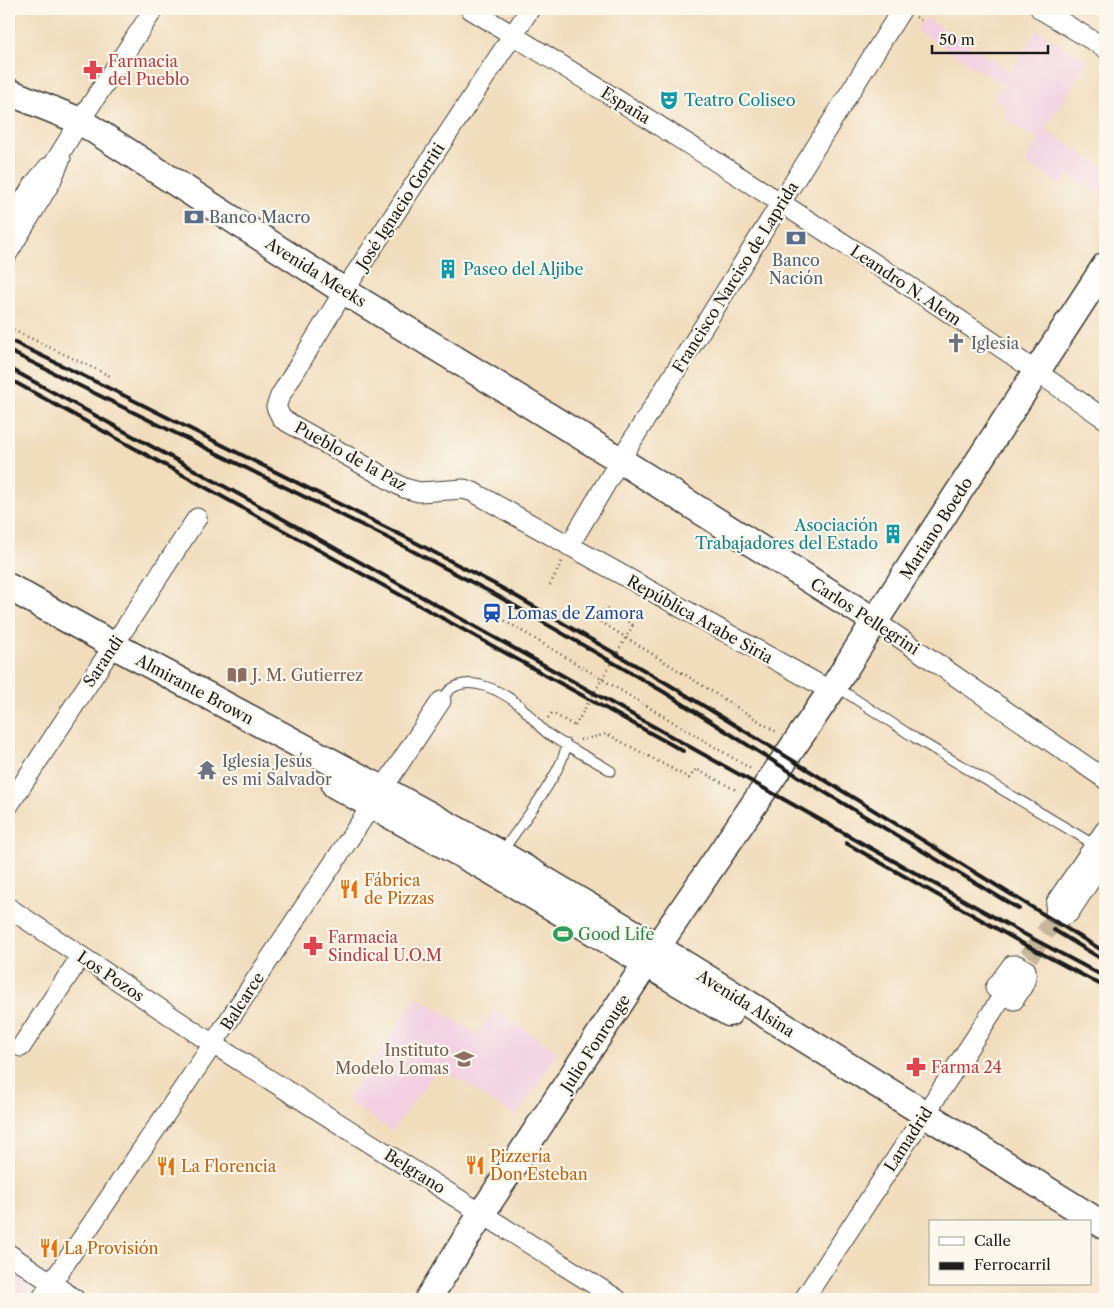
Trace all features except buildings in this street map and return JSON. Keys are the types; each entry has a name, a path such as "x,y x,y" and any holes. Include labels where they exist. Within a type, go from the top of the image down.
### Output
{"street":[{"path":"9,236 80,121 154,9"},
{"name":"España","path":"470,9 781,202"},
{"name":"José Ignacio Gorriti","path":"276,406 280,396 344,291 530,9"},
{"name":"Francisco Narciso de Laprida","path":"569,546 620,460 902,9"},
{"path":"1040,9 1105,48"},
{"name":"Avenida Meeks","path":"9,92 80,121 344,291 620,460"},
{"name":"Leandro N. Alem","path":"781,202 1105,419"},
{"name":"Mariano Boedo","path":"765,790 833,688 1105,266"},
{"name":"Pueblo de la Paz","path":"276,406 282,419 404,488 419,492 464,489 569,546"},
{"name":"Carlos Pellegrini","path":"620,460 875,621 1105,779"},
{"name":"Sarandi","path":"9,805 197,518"},
{"name":"República Arabe Siria","path":"569,546 833,688"},
{"name":"Almirante Brown","path":"9,587 108,652"},
{"name":"Almirante Brown","path":"9,608 108,652 377,796"},
{"name":"Balcarce","path":"41,1299 214,1044 441,701"},
{"name":"Julio Fonrouge","path":"428,1299 482,1213 652,956 765,790"},
{"name":"Avenida Alsina","path":"377,796 495,862 1105,1226"},
{"path":"1064,905 1102,849 1105,830"},
{"name":"Los Pozos","path":"9,908 214,1044"},
{"path":"21,1047 81,956"},
{"name":"Lamadrid","path":"1017,964 1026,970 1025,983 922,1117 1007,970 1012,965 1017,964"},
{"name":"Lamadrid","path":"804,1299 1013,980"},
{"name":"Belgrano","path":"214,1044 617,1299"},
{"name":"Avenida Alsina","path":"922,1117 1066,1220"},
{"path":"1092,1236 1105,1244"},
{"path":"9,1254 75,1299"}],"lane":[{"path":"9,214 30,181 80,121"},
{"path":"9,261 55,185 80,121"},
{"path":"441,701 450,689 466,683 482,685 518,705 547,733 611,770"},
{"path":"833,688 1102,849"},
{"path":"495,862 560,768 566,751 566,744"}],"path":[{"path":"9,328 110,376"},
{"path":"550,585 569,546"},
{"path":"552,713 575,726 602,680 633,625 605,608 598,620 796,744"},
{"path":"492,613 602,680 765,790"},
{"path":"577,741 607,734 689,778 696,769 765,790"}],"shaded area":[{"path":"926,18 1011,71 1037,30 1088,61 1045,130 1105,168 1105,198 1069,176 1062,186 1025,163 1039,140 1003,118 1009,107 995,99 1003,85 917,31"},
{"name":"Instituto Modelo Lomas","path":"417,996 478,1034 494,1009 558,1052 516,1117 439,1066 392,1131 345,1100"},
{"path":"9,1263 37,1281 25,1299 9,1299"}],"tunnel":[{"path":"1013,980 1064,905"}],"railway":[{"path":"9,340 123,395 500,587 668,684 1105,952"},
{"path":"9,351 388,538 496,595 664,692 781,766 1019,909"},
{"path":"9,368 240,495 1026,935 1105,977"},
{"path":"9,379 683,751"},
{"path":"846,843 1022,943 1105,987"},
{"path":"1054,930 1105,961"}],"place":[{"name":"Farmacia del Pueblo","path":"93,70"},
{"name":"Teatro Coliseo","path":"669,100"},
{"name":"Banco Macro","path":"194,217"},
{"name":"Banco Nación","path":"796,238"},
{"name":"Paseo del Aljibe","path":"448,269"},
{"name":"Iglesia","path":"956,343"},
{"name":"Asociación Trabajadores del Estado","path":"893,534"},
{"name":"Lomas de Zamora","path":"492,613"},
{"name":"J. M. Gutierrez","path":"237,675"},
{"name":"Iglesia Jesús es mi Salvador","path":"207,770"},
{"name":"Fábrica de Pizzas","path":"349,889"},
{"name":"Good Life","path":"563,934"},
{"name":"Farmacia Sindical U.O.M","path":"313,946"},
{"name":"Instituto Modelo Lomas","path":"464,1059"},
{"name":"Farma 24","path":"916,1067"},
{"name":"Pizzería Don Esteban","path":"475,1165"},
{"name":"La Florencia","path":"166,1166"},
{"name":"La Provisión","path":"49,1248"}]}
